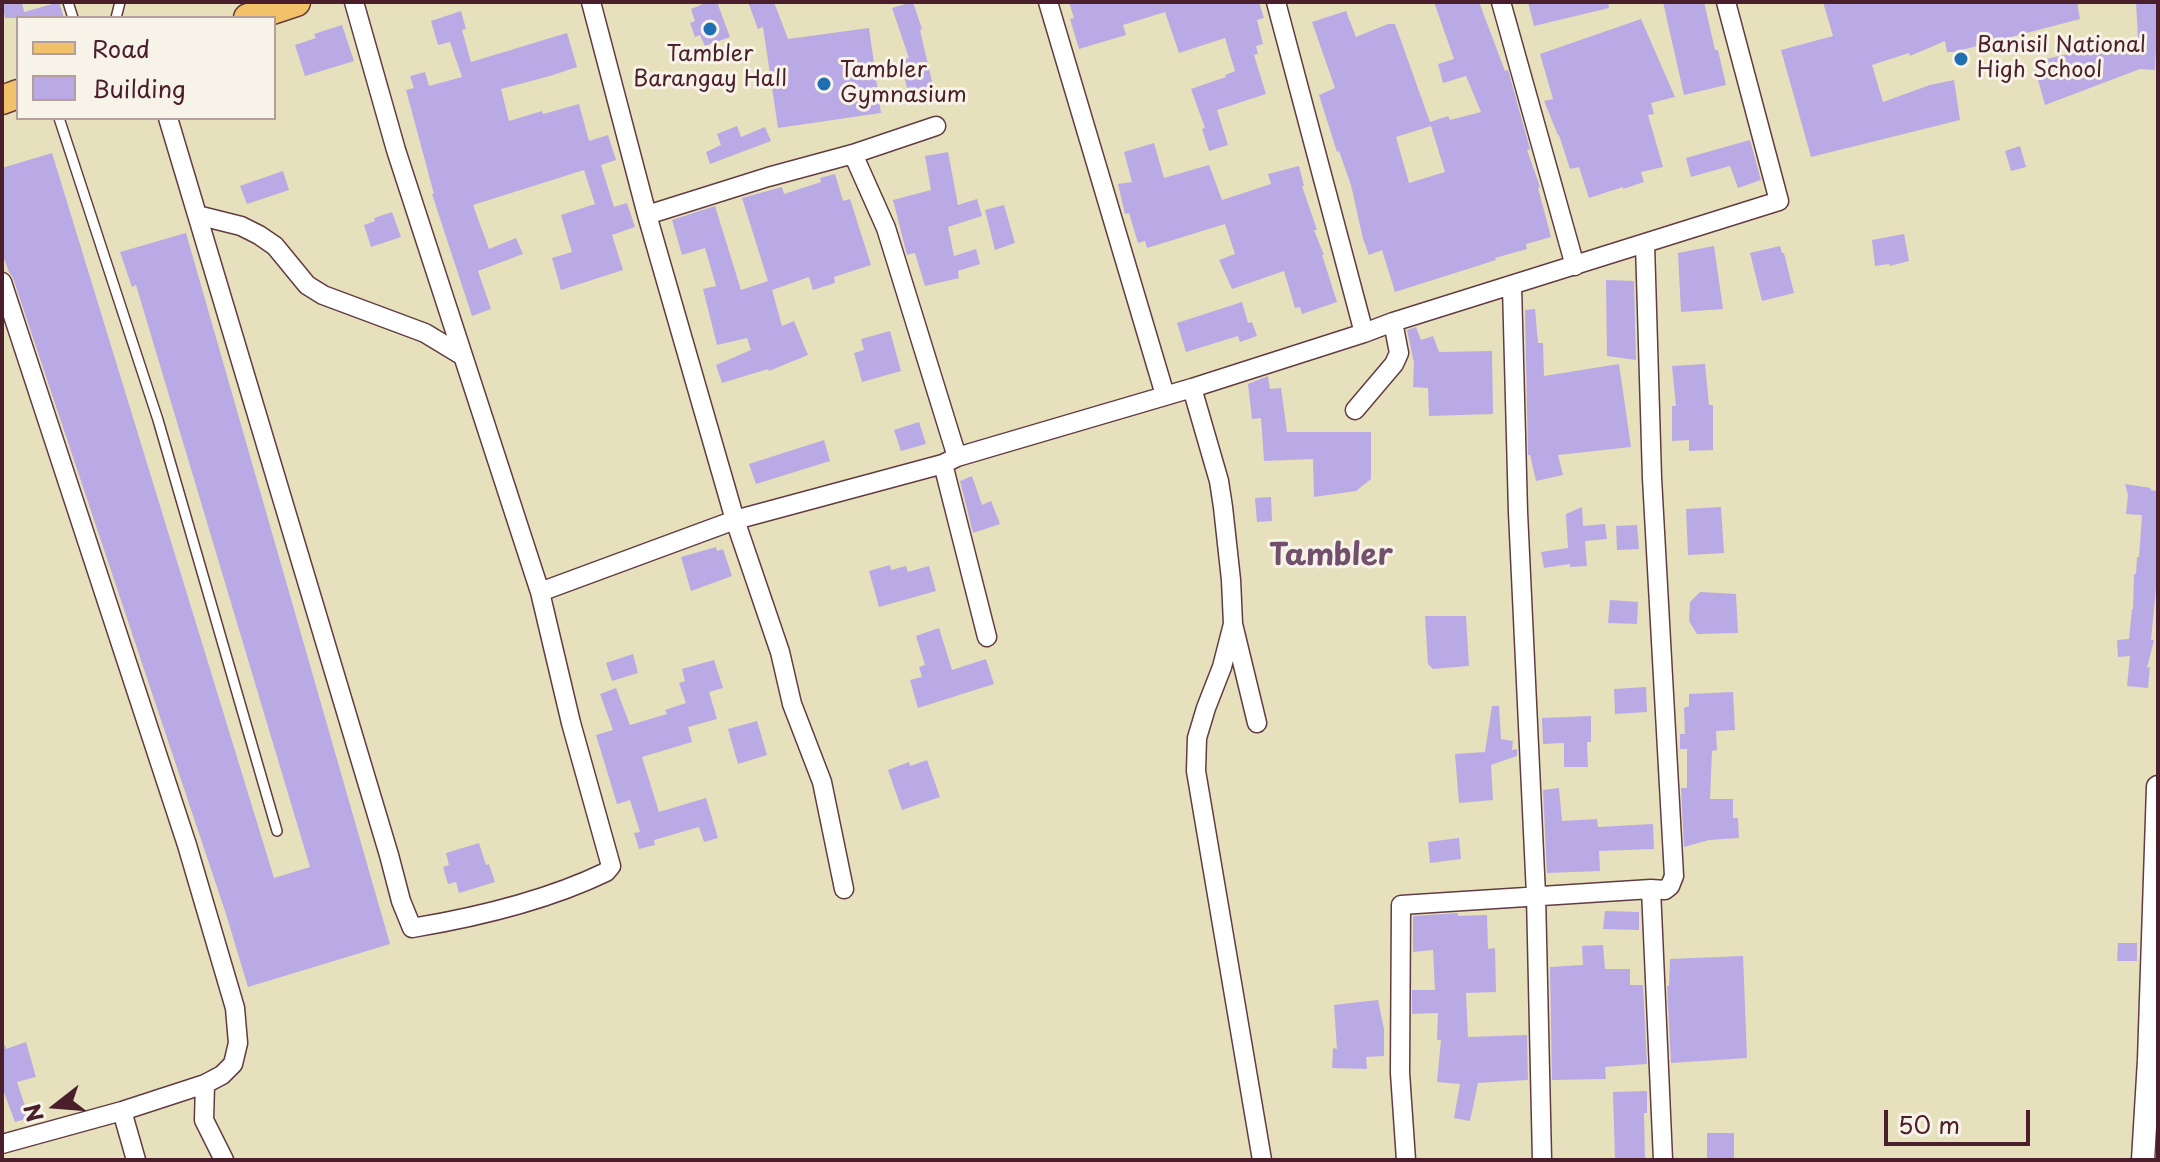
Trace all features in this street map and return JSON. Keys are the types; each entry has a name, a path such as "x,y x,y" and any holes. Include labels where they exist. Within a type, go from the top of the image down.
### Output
{"main road":[{"path":"254,16 296,2"}],"street":[{"path":"169,120 401,901 412,928 456,920 555,893 599,875 611,866 571,723 540,592 396,150 354,2"},
{"path":"591,2 647,215 735,520 780,652 792,704 822,782 844,889"},
{"path":"1048,2 1165,395"},
{"path":"1276,2 1364,333"},
{"path":"1501,2 1575,266"},
{"path":"540,592 735,520 1192,388 1779,201 1726,2"},
{"path":"647,215 936,126"},
{"path":"853,154 886,228 950,460 987,637"},
{"path":"197,215 241,226 259,235 275,246 307,285 323,295 425,333 463,356"},
{"path":"1406,1160 1400,1073 1401,905 1665,890 1674,876 1652,478 1645,244"},
{"path":"2,282 187,845 235,1008 238,1043 233,1064 222,1075 205,1084 2,1144"},
{"path":"1512,286 1518,512 1536,895 1542,1160"},
{"path":"1355,410 1394,364 1399,353 1393,322"},
{"path":"1192,388 1219,481 1233,624 1257,723"},
{"path":"1233,624 1222,667 1197,738 1196,771 1262,1160"},
{"path":"2143,1160 2154,1060 2158,787"},
{"path":"1651,889 1663,1160"},
{"path":"205,1084 204,1120 224,1160"},
{"path":"122,1111 136,1160"}],"lane":[{"path":"60,120 158,420 277,831"}],"building":[{"path":"2,2 22,2 24,12 59,2 63,16 16,16 5,18"},
{"name":"Tambler Barangay Hall","path":"717,2 730,37 705,46 700,35 695,37 690,23 695,21 691,9"},
{"name":"Tambler Gymnasium","path":"748,2 774,2 788,39 869,28 881,113 778,128 763,27 758,29"},
{"path":"913,2 922,29 933,86 908,92 900,60 909,58 892,8"},
{"path":"1069,2 1259,2 1264,18 1257,20 1263,44 1256,46 1258,54 1254,55 1266,94 1217,110 1228,145 1209,151 1202,129 1205,128 1191,89 1235,71 1225,38 1179,53 1165,12 1123,25 1126,35 1079,49 1070,19 1074,18"},
{"path":"1434,2 1479,2 1505,71 1508,70 1551,237 1526,244 1527,249 1496,260 1395,292 1382,250 1369,255 1363,239 1351,185 1319,95 1335,88 1312,22 1346,11 1356,37 1395,24 1430,122 1448,116 1450,120 1481,112 1466,76 1443,83 1438,64 1454,59","holes":["1431,126 1445,172 1409,183 1396,137"]},
{"path":"1528,2 1608,2 1609,8 1534,26"},
{"path":"1663,2 1704,2 1726,85 1684,95"},
{"path":"1823,2 2077,2 2080,19 1954,52 1947,52 1945,41 1910,56 1909,53 1872,65 1883,102 1954,80 1960,120 1811,157 1781,50 1833,36"},
{"path":"2136,2 2158,2 2155,70 2140,69 2045,105 2033,62 2138,38"},
{"path":"461,11 466,29 462,30 471,62 567,33 577,67 501,89 509,121 579,104 589,141 608,135 616,160 601,165 614,207 627,203 635,227 612,235 623,270 561,290 552,258 572,252 561,215 595,204 584,170 473,205 489,249 516,238 523,254 478,271 491,309 472,316 432,194 406,90 414,88 410,76 425,72 429,86 462,77 450,42 438,45 431,21"},
{"path":"1641,19 1675,97 1651,103 1654,114 1648,115 1663,167 1641,172 1644,182 1589,198 1579,167 1570,169 1544,101 1553,99 1540,54"},
{"path":"342,25 354,61 305,76 295,45 316,38 314,34"},
{"path":"737,126 741,137 765,127 771,141 710,164 706,152 721,145 717,134"},
{"path":"1750,140 1761,180 1738,188 1730,166 1691,177 1686,158"},
{"path":"1154,143 1164,178 1209,165 1222,200 1271,184 1268,174 1299,166 1302,186 1317,230 1314,230 1337,302 1302,314 1300,307 1295,308 1284,271 1232,289 1219,260 1235,254 1225,224 1147,248 1145,241 1138,243 1129,213 1125,214 1118,184 1132,182 1124,152"},
{"path":"2020,146 2026,167 2011,171 2005,151"},
{"path":"948,152 958,205 977,199 982,216 948,227 954,256 976,249 980,264 958,271 959,278 925,286 915,253 907,255 893,200 931,190 925,156"},
{"path":"52,153 274,878 310,867 136,285 132,287 120,252 186,233 390,944 248,987 13,278 2,253 2,168"},
{"path":"283,171 289,190 247,204 240,186"},
{"path":"835,174 843,201 850,199 871,265 834,277 835,283 813,290 809,277 772,290 782,326 794,321 808,355 769,371 722,383 716,365 751,350 747,338 717,345 703,289 716,286 705,248 682,255 672,220 715,206 741,290 768,281 742,198 782,187 784,194"},
{"path":"1004,205 1015,243 995,250 985,210"},
{"path":"392,212 401,237 371,247 364,225"},
{"path":"1904,234 1909,261 1875,266 1872,240"},
{"path":"1714,246 1723,309 1681,312 1678,253"},
{"path":"1780,246 1794,293 1762,301 1750,253"},
{"path":"1606,280 1634,281 1636,360 1607,356"},
{"path":"1242,302 1248,323 1252,322 1257,336 1240,342 1238,336 1186,352 1177,323"},
{"path":"1535,309 1538,343 1543,343 1544,376 1619,364 1631,447 1558,455 1563,475 1536,481 1528,455 1525,310"},
{"path":"1416,327 1421,340 1433,336 1439,352 1492,351 1493,414 1429,416 1428,388 1413,387 1414,363 1407,330"},
{"path":"890,331 901,371 862,382 854,353 864,350 861,339"},
{"path":"1705,364 1709,405 1713,405 1713,450 1689,451 1689,440 1672,441 1672,406 1676,406 1672,366"},
{"path":"1268,376 1270,389 1281,388 1287,432 1371,432 1371,479 1356,491 1314,497 1313,459 1264,461 1261,418 1252,419 1248,384"},
{"path":"919,422 926,444 901,451 894,430"},
{"path":"824,440 830,461 756,484 749,464"},
{"path":"972,476 982,505 991,501 1000,524 973,533 960,481"},
{"path":"2125,484 2158,491 2156,588 2151,640 2154,640 2147,668 2150,667 2148,688 2127,686 2130,656 2118,657 2117,640 2129,639 2142,515 2126,514 2128,495"},
{"path":"1271,497 1272,521 1257,522 1255,498"},
{"path":"1582,507 1583,526 1605,524 1607,539 1585,541 1587,566 1570,567 1570,564 1544,568 1541,552 1568,548 1566,514"},
{"path":"1721,507 1724,553 1688,555 1686,509"},
{"path":"1637,525 1639,549 1617,550 1616,526"},
{"path":"716,547 717,551 723,549 732,576 691,591 681,557"},
{"path":"890,565 891,570 906,566 908,572 929,566 936,591 879,607 869,571"},
{"path":"1700,592 1736,594 1738,633 1697,634 1689,621 1690,602"},
{"path":"1610,600 1638,602 1637,624 1608,623"},
{"path":"1425,616 1466,616 1469,666 1433,669 1428,664"},
{"path":"939,628 952,670 986,659 994,684 918,708 910,680 922,677 919,667 925,665 916,636"},
{"path":"633,654 638,673 612,681 606,663"},
{"path":"714,660 723,688 709,692 717,719 688,727 692,742 642,757 659,812 706,798 718,838 704,842 699,827 654,840 655,845 639,849 634,833 640,832 630,800 617,804 596,735 613,730 600,694 616,688 630,725 667,714 665,710 686,703 679,683 685,681 682,669"},
{"path":"1646,687 1647,712 1615,714 1614,689"},
{"path":"1733,692 1735,730 1716,731 1717,750 1712,751 1710,799 1733,799 1733,818 1738,818 1739,838 1709,840 1684,847 1681,788 1687,788 1687,749 1680,749 1680,734 1685,734 1684,708 1689,706 1689,694"},
{"path":"1492,706 1499,706 1501,739 1513,741 1512,750 1517,749 1517,756 1491,765 1493,800 1459,803 1455,754 1485,752"},
{"path":"1591,716 1591,742 1587,742 1588,767 1564,767 1564,743 1543,744 1542,718"},
{"path":"757,721 767,755 738,764 728,729"},
{"path":"927,760 940,797 902,810 888,770 909,762 910,766"},
{"path":"1559,788 1562,821 1597,819 1598,827 1653,824 1654,849 1599,851 1600,871 1547,873 1543,790"},
{"path":"1459,838 1461,859 1430,863 1428,842"},
{"path":"479,843 495,882 459,893 456,882 448,884 443,867 449,865 446,853"},
{"path":"1605,911 1639,912 1639,930 1603,929"},
{"path":"1458,913 1458,916 1487,915 1488,949 1495,948 1496,992 1466,993 1468,1037 1527,1035 1528,1080 1478,1083 1470,1121 1454,1118 1460,1084 1437,1082 1441,1040 1437,1040 1438,1013 1412,1014 1412,990 1435,990 1433,950 1413,952 1413,916"},
{"path":"2118,943 2137,943 2137,961 2117,961"},
{"path":"1603,945 1605,969 1630,969 1630,985 1643,985 1647,1064 1605,1067 1606,1079 1552,1080 1550,967 1583,965 1582,946"},
{"path":"1743,956 1747,1058 1671,1063 1667,986 1670,959"},
{"path":"1378,1000 1384,1029 1384,1056 1366,1057 1367,1069 1332,1068 1333,1048 1337,1049 1334,1005"},
{"path":"26,1042 36,1077 17,1082 29,1118 15,1122 2,1087 2,1045 6,1049"},
{"path":"1647,1091 1645,1160 1615,1160 1613,1092"},
{"path":"1707,1133 1734,1133 1734,1159 1707,1159"}],"place":[{"name":"Tambler Barangay Hall","path":"710,29"},
{"name":"Banisil National High School","path":"1961,59"},
{"name":"Tambler Gymnasium","path":"824,84"}],"district":[{"name":"Tambler","path":"1331,557"}]}
